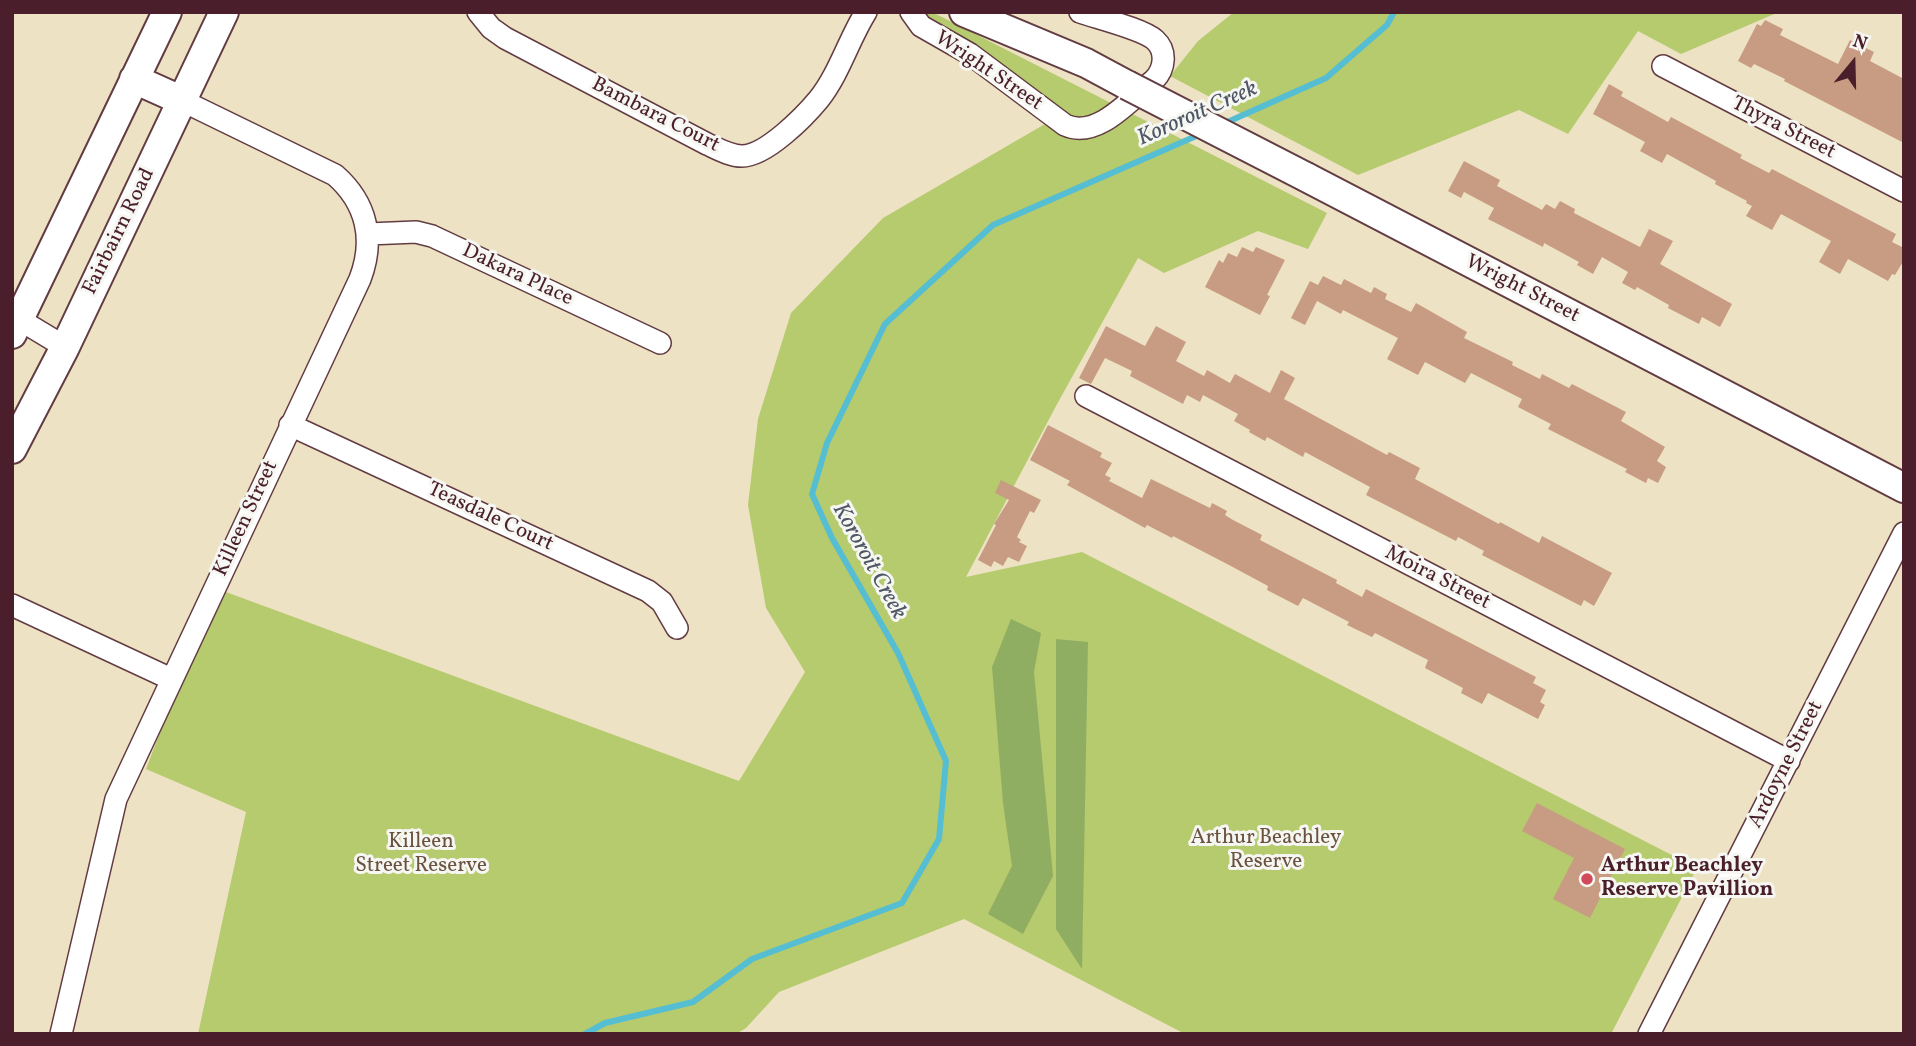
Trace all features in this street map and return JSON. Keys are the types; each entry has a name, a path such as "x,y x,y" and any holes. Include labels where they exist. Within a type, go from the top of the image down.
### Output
{"street":[{"path":"65,347 14,325 167,12"},
{"name":"Fairbairn Road","path":"12,449 65,347 224,12"},
{"name":"Bambara Court","path":"478,12 491,28 505,38 707,144 729,154 741,156 750,155 778,141 819,99 865,13"},
{"name":"Wright Street","path":"911,12 925,29 970,54 1065,125 1079,130 1101,123 1154,80 1160,73 1163,61 1161,48 1151,37 1080,12"},
{"name":"Wright Street","path":"964,12 1086,63 1904,488"},
{"name":"Wright Street","path":"1012,12 1086,63"},
{"name":"Thyra Street","path":"1663,66 1904,191"},
{"path":"134,79 183,102"},
{"name":"Killeen Street","path":"61,1034 116,799 360,279 367,257 367,223 358,201 335,175 183,102"},
{"name":"Dakara Place","path":"368,234 404,232 432,236 660,343"},
{"name":"Moira Street","path":"1086,396 1789,761"},
{"name":"Teasdale Court","path":"290,425 648,591 662,602 677,628"},
{"name":"Ardoyne Street","path":"1650,1034 1904,533"},
{"path":"12,605 171,679"}],"green space":[{"path":"932,12 1327,213 1308,249 1258,231 1164,273 1138,258 966,577 1082,552 1697,868 1611,1034 1185,1034 964,919 779,992 746,1028 736,1034 198,1034 246,812 146,769 215,588 739,781 805,672 766,608 748,505 758,419 791,313 883,218 1064,113 939,29 924,15"},
{"path":"1234,12 1779,12 1681,54 1638,31 1568,134 1519,110 1358,175 1170,76 1198,41"},
{"path":"1011,619 1041,633 1034,672 1053,876 1023,934 988,914 1012,866 1003,803 992,667"},
{"path":"1056,639 1088,642 1082,969 1056,929"}],"building":[{"path":"1765,20 1783,29 1780,35 1838,64 1850,40 1874,52 1870,61 1904,79 1904,143 1784,81 1785,79 1754,64 1751,68 1738,61 1757,24 1761,26"},
{"path":"1609,84 1623,92 1621,96 1668,122 1671,117 1742,155 1740,158 1769,173 1772,169 1896,234 1892,242 1904,248 1904,260 1895,275 1892,274 1888,281 1848,259 1840,274 1819,262 1831,241 1781,214 1772,230 1746,216 1752,206 1715,184 1716,181 1667,154 1662,163 1640,151 1645,142 1593,114"},
{"path":"1464,161 1500,180 1497,186 1542,210 1546,204 1555,209 1560,201 1575,209 1574,213 1640,247 1649,229 1673,241 1660,264 1732,304 1720,327 1702,317 1699,324 1668,308 1669,305 1637,287 1635,290 1622,283 1628,272 1602,257 1593,274 1577,265 1579,262 1544,243 1543,247 1488,219 1494,208 1464,192 1461,198 1448,191"},
{"path":"1242,247 1253,252 1256,247 1285,260 1260,315 1205,287 1219,260 1223,263 1228,253 1237,257"},
{"path":"1323,276 1341,285 1344,279 1371,293 1374,287 1387,294 1385,299 1411,312 1416,303 1467,332 1464,338 1513,362 1512,365 1540,379 1542,374 1569,388 1572,384 1626,412 1621,421 1665,447 1657,461 1666,467 1658,483 1648,478 1646,483 1625,472 1627,469 1548,429 1551,424 1518,407 1522,399 1471,373 1465,383 1425,362 1418,375 1387,359 1398,338 1343,310 1341,314 1317,301 1305,325 1291,318 1310,281 1318,285"},
{"path":"1106,326 1145,346 1156,326 1186,342 1176,361 1204,376 1207,370 1230,383 1235,374 1270,393 1281,370 1295,378 1284,399 1387,455 1389,452 1420,468 1415,479 1499,524 1500,522 1539,543 1542,536 1612,573 1594,606 1584,600 1581,606 1482,555 1484,551 1458,537 1456,541 1366,495 1370,487 1305,452 1303,457 1267,437 1265,441 1234,421 1238,414 1203,395 1200,402 1187,395 1183,404 1130,376 1132,371 1105,358 1091,384 1079,378"},
{"path":"1048,425 1102,453 1100,457 1112,463 1105,475 1111,478 1109,481 1142,498 1151,479 1210,508 1212,503 1227,511 1225,515 1262,535 1260,540 1337,580 1336,583 1362,597 1366,589 1536,677 1533,683 1546,690 1540,702 1545,705 1538,719 1488,693 1482,704 1461,693 1463,688 1425,668 1428,660 1375,633 1372,637 1347,625 1349,622 1303,598 1298,606 1229,565 1173,536 1172,538 1147,525 1145,528 1067,485 1070,481 1030,460"},
{"path":"1001,480 1041,500 1034,513 1030,511 1017,537 1021,540 1019,542 1027,546 1019,562 1008,557 1003,566 994,561 991,567 978,560 996,525 994,524 1009,500 995,493"},
{"name":"Arthur Beachley Reserve Pavillion","path":"1537,803 1625,849 1590,918 1553,899 1574,858 1522,831"}],"waterway":[{"name":"Kororoit Creek","path":"1223,124 1326,78 1387,25 1394,12"},
{"name":"Kororoit Creek","path":"585,1034 605,1023 693,1002 752,959 902,903 939,839 946,761 898,653 832,538 812,494 827,443 885,324 993,225 1203,133"}],"place":[{"name":"Arthur Beachley Reserve Pavillion","path":"1587,879"}],"park label":[{"name":"Arthur Beachley Reserve","path":"1266,851"},
{"name":"Killeen Street Reserve","path":"421,855"}]}
